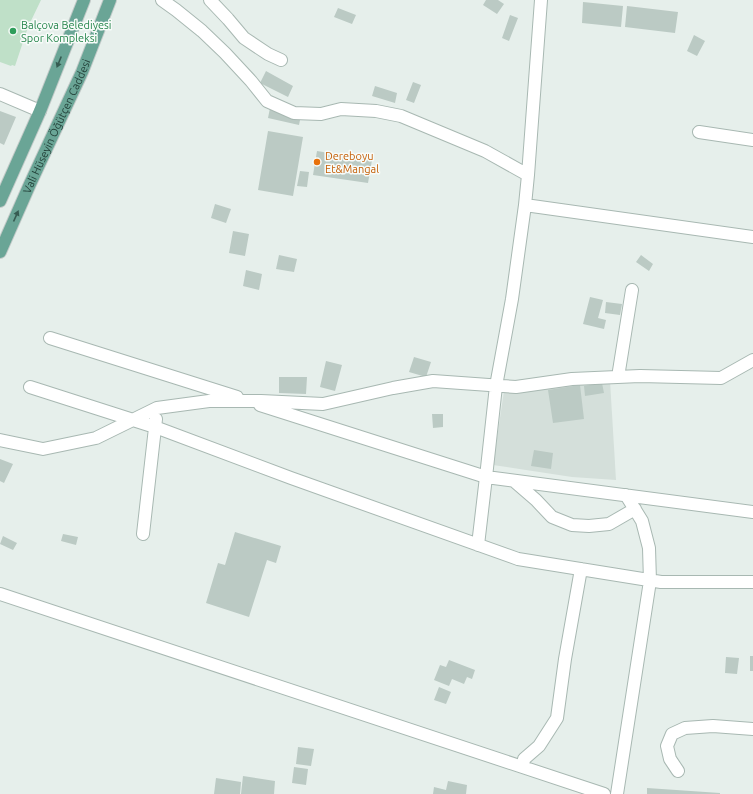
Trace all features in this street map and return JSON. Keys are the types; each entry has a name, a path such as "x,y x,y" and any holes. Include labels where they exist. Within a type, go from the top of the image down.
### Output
{"main road":[{"name":"Vali Hüseyin Öğütçen Caddesi","path":"0,201 40,111 84,0"},
{"name":"Vali Hüseyin Öğütçen Caddesi","path":"0,252 82,72 110,0"}],"street":[{"path":"162,0 202,31 225,53 251,81 266,101 294,113 321,114 341,109 376,111 401,116 485,152 528,175"},
{"path":"210,0 244,38 268,54 281,60"},
{"path":"478,545 496,386 512,299 525,205 541,0"},
{"path":"0,94 40,111"},
{"path":"699,132 753,140"},
{"path":"525,205 753,237"},
{"path":"618,377 632,290"},
{"path":"50,338 486,477 753,512"},
{"path":"0,440 42,448 96,438 157,408 209,401 323,404 393,388 432,381 516,387 572,379 640,376 721,378 753,360"},
{"path":"30,387 155,427 518,559 650,581 753,582"},
{"path":"142,534 157,408"},
{"path":"514,481 536,500 552,517 572,525 589,526 609,524 634,509"},
{"path":"617,794 650,581 649,548 642,521 626,495"},
{"path":"523,767 524,759 540,746 557,718 565,658 581,569"},
{"path":"0,594 604,794"},
{"path":"678,771 670,759 667,746 672,734 685,728 713,726 753,729"}],"shaded area":[{"path":"610,381 616,480 572,477 493,465 504,391"}],"green space":[{"name":"Balçova Belediyesi Spor Kompleksi","path":"0,0 41,0 28,27 15,66 0,62"}],"building":[{"path":"486,0 498,0 504,4 497,14 483,5"},
{"path":"583,2 623,6 621,27 582,23"},
{"path":"627,6 678,12 675,33 625,27"},
{"path":"338,8 356,15 352,24 334,17"},
{"path":"510,15 518,18 509,41 502,38"},
{"path":"694,35 705,41 697,56 687,51"},
{"path":"266,71 293,86 288,97 260,83"},
{"path":"413,82 421,85 414,103 406,100"},
{"path":"375,86 397,93 395,103 372,96"},
{"path":"270,108 301,115 299,125 268,118"},
{"path":"0,111 16,117 4,145 0,143"},
{"path":"268,131 303,137 293,196 258,190"},
{"path":"317,151 372,160 368,183 313,175"},
{"path":"300,171 309,172 307,187 297,186"},
{"path":"215,204 231,209 226,223 211,218"},
{"path":"233,231 249,234 245,256 229,253"},
{"path":"279,255 297,259 294,272 276,269"},
{"path":"641,255 653,264 649,271 636,262"},
{"path":"246,270 262,274 259,290 243,286"},
{"path":"590,297 603,300 598,318 606,320 604,329 583,324"},
{"path":"606,302 622,304 620,315 605,313"},
{"path":"414,357 431,362 426,377 409,372"},
{"path":"326,361 342,365 335,391 320,387"},
{"path":"279,377 307,377 306,394 279,393"},
{"path":"602,383 604,393 585,396 584,386"},
{"path":"580,385 584,419 553,423 548,390"},
{"path":"432,414 443,414 443,427 433,428"},
{"path":"534,450 553,453 551,469 531,466"},
{"path":"0,459 13,464 4,483 0,481"},
{"path":"235,532 281,546 276,563 267,560 249,617 206,603 218,563 225,565"},
{"path":"63,534 78,537 76,545 61,541"},
{"path":"3,536 17,543 13,550 0,544"},
{"path":"750,656 753,656 753,671 750,671"},
{"path":"726,657 739,658 737,674 725,673"},
{"path":"449,660 475,670 472,679 467,677 464,684 452,679 449,686 434,680 440,665 446,667"},
{"path":"439,687 451,692 446,704 434,700"},
{"path":"298,747 314,749 311,766 296,764"},
{"path":"294,767 308,769 306,785 292,783"},
{"path":"243,776 275,781 274,794 241,794"},
{"path":"216,778 241,782 240,794 214,794"},
{"path":"448,781 467,785 466,794 433,794 434,787 446,790"},
{"path":"647,788 720,793 720,794 647,794"}],"place":[{"name":"Balçova Belediyesi Spor Kompleksi","path":"13,31"},
{"name":"Dereboyu Et&Mangal","path":"317,162"}]}
